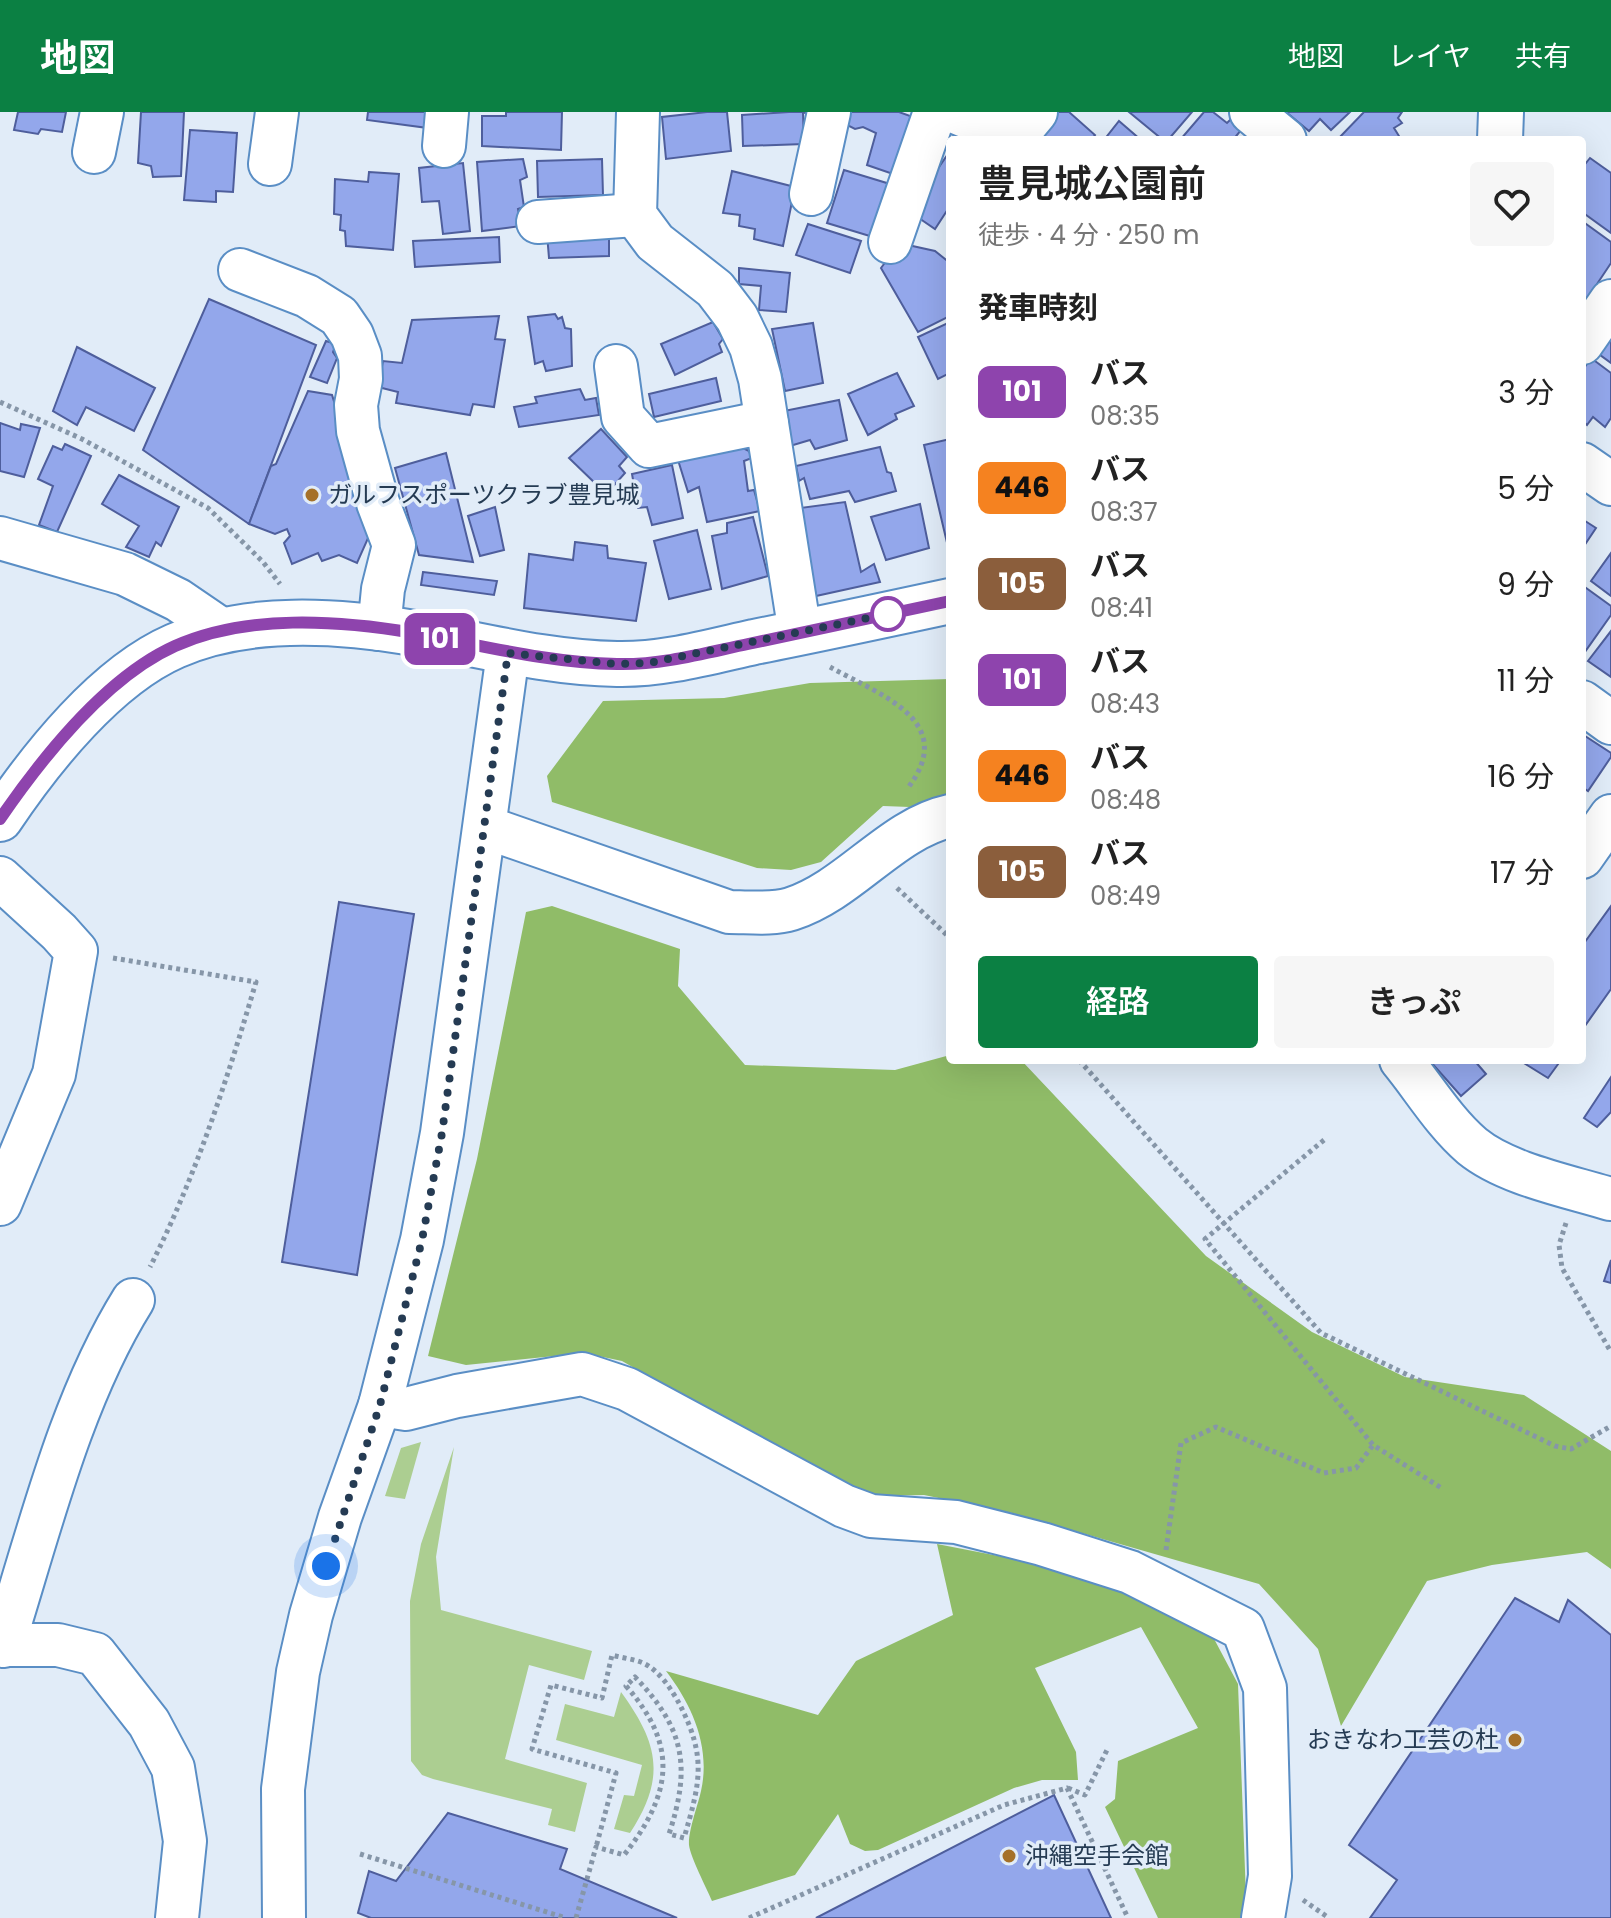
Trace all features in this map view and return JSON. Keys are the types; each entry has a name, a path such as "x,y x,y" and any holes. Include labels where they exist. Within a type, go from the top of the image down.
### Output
{"main road":[{"path":"1500,136 1501,112"},
{"path":"0,819 63,735 113,688 143,664 174,646 222,630 270,624 379,629 508,653 616,664 649,663 946,602"}],"street":[{"path":"94,152 102,112"},
{"path":"270,164 277,112"},
{"path":"638,112 635,215 642,229 655,242 715,289 737,318 751,347 760,379 800,633"},
{"path":"811,194 829,112"},
{"path":"890,242 935,112"},
{"path":"955,112 1010,135 1036,112"},
{"path":"1251,112 1280,136"},
{"path":"538,222 635,215"},
{"path":"240,270 307,296 339,316 352,335 360,356 361,379 356,405 358,431 378,503 394,545 383,589 379,629"},
{"path":"1586,337 1611,301"},
{"path":"616,366 623,417 649,446 767,424"},
{"path":"1586,467 1611,484"},
{"path":"0,538 125,574 178,600 222,630"},
{"path":"284,1918 283,1789 298,1672 340,1517 380,1405 422,1240 442,1133 508,653"},
{"path":"1586,705 1611,723"},
{"path":"1586,851 1611,816"},
{"path":"485,827 729,912 788,910 830,891 914,832 946,818"},
{"path":"0,878 76,951 54,1074 0,1204"},
{"path":"1404,1064 1456,1130 1474,1147 1498,1161 1594,1194"},
{"path":"133,1300 112,1334 64,1452 2,1646 58,1645 95,1654 149,1723 173,1768 185,1841 177,1918"},
{"path":"380,1405 406,1409 457,1396 582,1374 627,1389 844,1506 871,1516 956,1522 1042,1544 1130,1572 1243,1629 1265,1688 1270,1876 1263,1918"}],"path":[{"path":"0,402 82,439 208,508 263,562 311,624"},
{"path":"829,667 904,708 923,729 927,753 910,786 900,797"},
{"path":"875,859 887,879 946,934"},
{"path":"76,951 256,982 209,1131 175,1217 133,1300"},
{"path":"1083,1064 1321,1333 1555,1446 1571,1449 1611,1426"},
{"path":"1324,1140 1205,1239 1373,1445 1443,1489"},
{"path":"1594,1194 1559,1245 1562,1268 1611,1352"},
{"path":"1161,1587 1181,1443 1216,1427 1324,1473 1356,1468 1373,1445"},
{"path":"576,1918 616,1773 532,1749 551,1685 602,1698 612,1655 644,1663 673,1692 692,1729 699,1770 684,1838 669,1834 682,1790 680,1753 668,1720 653,1695 635,1677 626,1686 655,1724 662,1747 659,1795 641,1834 624,1855 596,1847"},
{"path":"749,1918 1004,1805 1067,1788 1085,1795 1107,1750"},
{"path":"1067,1788 1128,1918"},
{"path":"360,1854 566,1918"}],"green space":[{"path":"946,679 946,797 910,807 883,806 821,862 791,870 757,868 552,802 547,776 603,701 724,698 810,683"},
{"path":"552,906 680,949 678,986 745,1065 895,1070 946,1056 946,1064 1025,1064 1206,1256 1312,1332 1405,1377 1524,1395 1611,1451 1611,1569 1587,1552 1492,1565 1427,1581 1341,1726 1318,1649 1259,1584 1012,1513 924,1495 872,1496 826,1477 622,1361 584,1353 466,1365 428,1356 477,1159 526,912"},
{"path":"421,1442 405,1499 385,1496 401,1448"},
{"path":"454,1447 436,1557 441,1610 592,1651 584,1680 529,1665 505,1759 587,1783 575,1832 548,1825 552,1809 433,1779 422,1775 411,1761 410,1601 421,1544"},
{"path":"937,1544 1035,1563 1121,1587 1212,1635 1238,1684 1246,1897 1241,1918 1158,1918 1105,1807 1115,1799 1118,1761 1198,1728 1141,1627 1035,1668 1076,1752 1078,1780 1042,1780 1014,1788 878,1850 865,1851 850,1844 838,1814 795,1875 712,1901 689,1845 703,1775 701,1743 691,1712 666,1671 818,1715 856,1661 953,1615"},
{"path":"621,1692 644,1728 653,1761 649,1795 630,1833 614,1829 624,1795 634,1796 642,1765 556,1740 565,1704 614,1717"}],"building":[{"path":"18,112 66,112 62,132 41,129 38,134 14,130"},
{"path":"141,112 184,112 181,176 153,177 151,166 138,163"},
{"path":"368,112 429,112 428,128 367,120"},
{"path":"506,112 562,112 561,150 482,146 482,116 506,116"},
{"path":"727,112 731,151 666,159 662,117"},
{"path":"812,112 803,113 804,144 743,146 742,115"},
{"path":"845,112 899,112 913,117 893,174 867,165 876,133 843,123"},
{"path":"1055,112 1069,112 1095,135 1094,136 1035,136"},
{"path":"1129,112 1192,112 1171,136 1158,136"},
{"path":"1204,112 1213,112 1227,123 1235,115 1246,124 1236,136 1183,136"},
{"path":"1286,112 1350,112 1331,130 1320,119 1309,131"},
{"path":"1364,112 1402,112 1398,118 1402,123 1394,128 1399,136 1341,136"},
{"path":"1119,121 1136,136 1107,136"},
{"path":"190,130 237,133 233,192 216,191 216,202 184,200"},
{"path":"946,157 946,212 935,229 913,214 924,189"},
{"path":"1590,158 1611,173 1611,233 1586,215 1586,163"},
{"path":"523,159 527,177 520,180 524,207 518,209 521,226 482,231 477,162"},
{"path":"602,159 603,195 538,197 537,161"},
{"path":"463,163 470,231 443,234 439,201 422,202 419,168"},
{"path":"844,170 890,184 873,237 827,223"},
{"path":"732,171 795,187 783,246 754,239 755,229 739,226 740,215 723,213"},
{"path":"369,172 399,174 393,250 346,246 345,231 340,230 341,215 334,214 335,179 368,182"},
{"path":"808,224 861,241 850,273 796,255"},
{"path":"1586,224 1611,242 1611,263 1586,300"},
{"path":"609,230 609,256 549,258 547,234"},
{"path":"499,237 500,262 415,267 413,241"},
{"path":"908,245 935,251 946,260 946,318 918,332 881,268 890,256"},
{"path":"739,268 790,273 786,312 759,310 761,286 739,284"},
{"path":"209,299 316,345 249,524 143,450"},
{"path":"555,314 558,319 562,317 565,328 571,329 572,366 546,371 543,361 535,364 528,317"},
{"path":"499,316 495,339 505,340 494,407 473,404 470,415 396,403 398,392 378,387 383,361 402,363 412,320"},
{"path":"713,322 723,339 719,344 722,352 675,375 661,344"},
{"path":"813,323 823,383 785,391 772,329"},
{"path":"946,324 946,375 938,379 918,337"},
{"path":"1611,336 1611,363 1596,352"},
{"path":"326,341 336,344 333,352 337,358 327,383 310,377"},
{"path":"77,347 155,388 134,431 86,407 77,425 53,411"},
{"path":"1591,358 1611,373 1611,418 1605,427 1593,417 1586,424 1586,365"},
{"path":"897,373 914,406 895,414 897,419 868,435 848,394"},
{"path":"716,378 721,401 654,417 649,394"},
{"path":"580,389 585,400 596,398 599,415 519,427 514,407 537,403 535,397"},
{"name":"ガルフスポーツクラブ豊見城","path":"308,391 332,395 373,527 357,563 339,555 322,561 318,553 292,564 284,543 290,536 287,529 275,534 249,524 271,466 276,464"},
{"path":"839,400 847,440 815,449 810,440 790,446 784,411"},
{"path":"0,423 20,430 21,424 40,428 24,477 0,471"},
{"path":"601,429 627,457 619,466 625,473 610,490 603,485 599,487 569,458"},
{"path":"946,440 946,538 924,445"},
{"path":"65,444 91,456 57,532 39,525 53,486 38,479 53,446 62,450"},
{"path":"739,446 749,451 752,458 744,461 748,491 754,490 760,511 707,522 699,487 688,492 678,460"},
{"path":"880,447 896,491 855,502 849,491 810,499 804,478 799,481 796,466"},
{"path":"446,453 473,562 419,555 395,468"},
{"path":"672,465 683,518 652,525 647,507 638,508 632,474"},
{"path":"119,475 179,507 161,546 156,542 149,557 126,547 139,526 102,504"},
{"path":"845,502 861,572 874,564 880,582 816,596 800,508"},
{"path":"920,504 929,548 886,560 871,517"},
{"path":"495,507 504,550 480,556 468,516"},
{"path":"753,517 768,576 722,589 712,536 727,533 727,523"},
{"path":"1586,522 1596,528 1586,543"},
{"path":"697,530 711,589 669,599 654,541"},
{"path":"575,542 607,546 608,558 646,563 636,621 524,608 529,554 573,560"},
{"path":"1611,553 1611,596 1591,581"},
{"path":"423,572 497,581 494,595 421,585"},
{"path":"1586,588 1611,606 1611,615 1586,650"},
{"path":"1611,631 1611,677 1588,661"},
{"path":"1586,737 1611,753 1588,791 1586,790"},
{"path":"339,902 414,914 357,1275 282,1262"},
{"path":"1611,906 1611,989 1586,1024 1586,940"},
{"path":"1433,1064 1477,1064 1486,1074 1461,1096"},
{"path":"1525,1064 1558,1064 1548,1078"},
{"path":"1611,1077 1611,1112 1597,1127 1584,1118"},
{"path":"1611,1260 1611,1283 1604,1281"},
{"name":"おきなわ工芸の杜","path":"1515,1598 1559,1622 1568,1600 1611,1635 1611,1918 1370,1918 1397,1880 1349,1845"},
{"name":"沖縄空手会館","path":"1054,1795 1111,1918 816,1918"},
{"path":"448,1813 567,1849 560,1869 677,1918 371,1918 358,1913 369,1871 396,1881"}],"bus line":[{"name":"101","path":"0,819 63,735 113,688 143,664 174,646 222,630 270,624 342,625 413,633 508,653 616,664 649,663 946,602"}],"place":[{"name":"ガルフスポーツクラブ豊見城","path":"312,495"},
{"name":"おきなわ工芸の杜","path":"1515,1740"},
{"name":"沖縄空手会館","path":"1009,1856"}],"route":[{"path":"326,1566 380,1405 422,1240 442,1133 508,653 616,664 649,663 888,614"}]}
